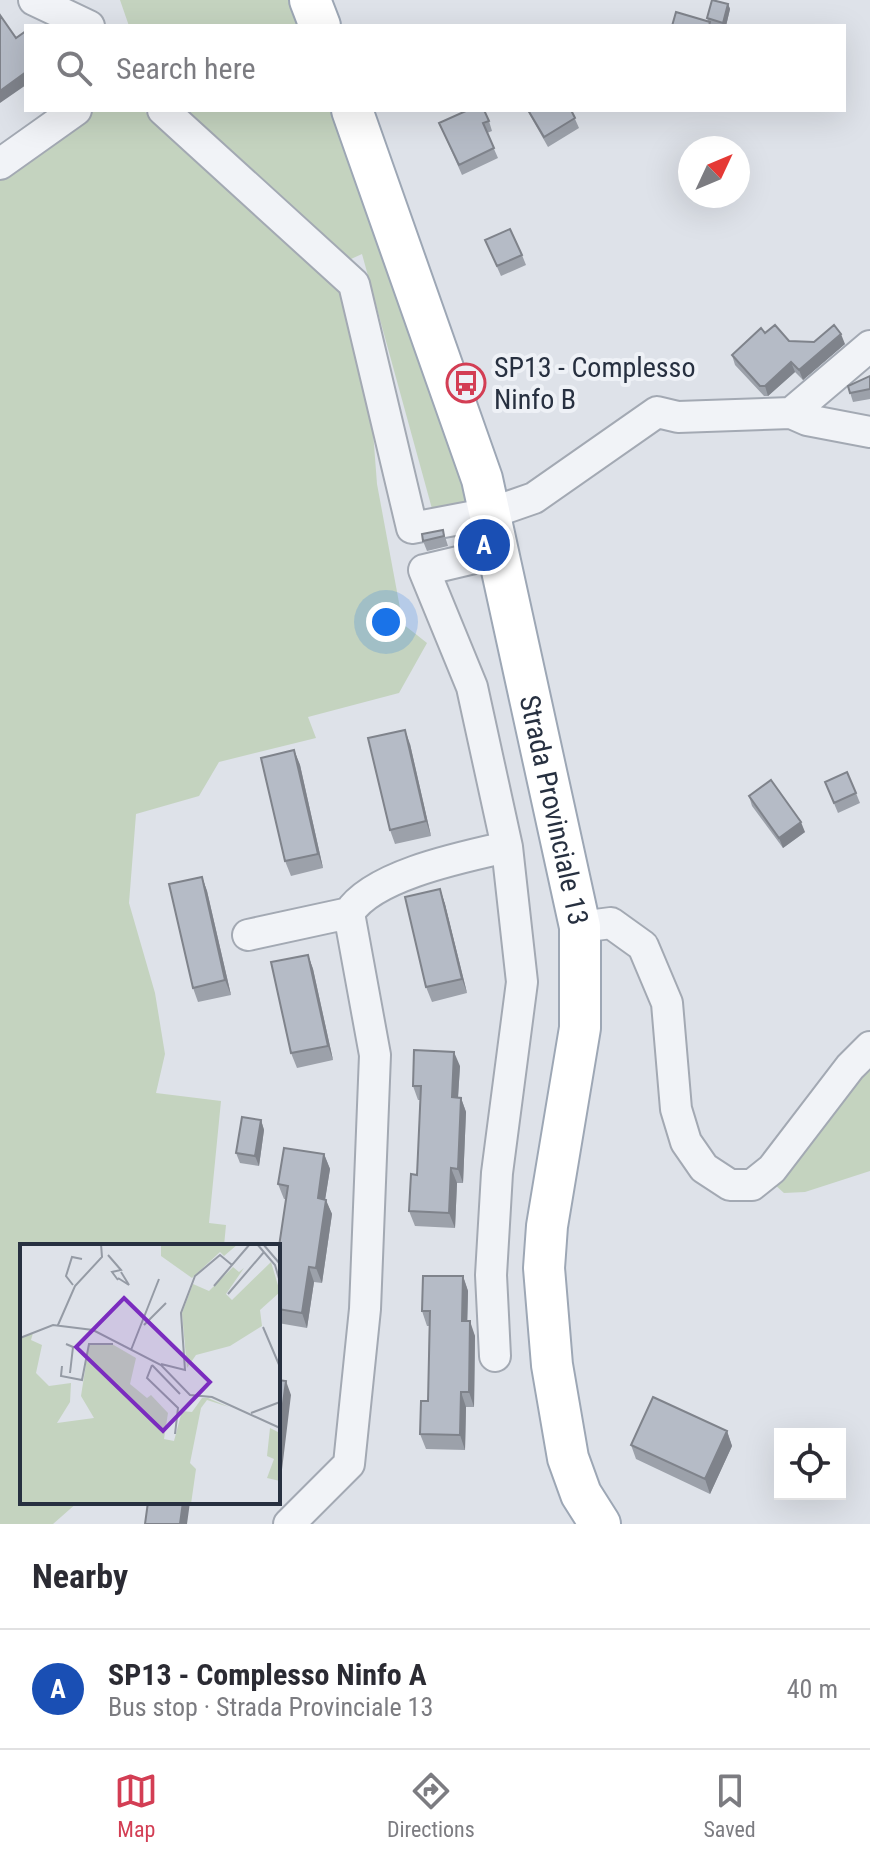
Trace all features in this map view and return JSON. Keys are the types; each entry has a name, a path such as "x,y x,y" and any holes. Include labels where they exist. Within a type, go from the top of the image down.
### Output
{"main road":[{"path":"310,0 319,24"},
{"name":"Strada Provinciale 13","path":"353,112 491,513 580,927 580,1028 547,1226 544,1268 552,1365 568,1458 581,1494 600,1524"}],"street":[{"path":"34,0 85,24"},
{"path":"0,164 73,112"},
{"path":"165,112 354,284 412,528 491,513 534,498 657,412 678,417 791,413 807,420 870,432"},
{"path":"791,413 870,346"},
{"path":"495,1356 491,1275 497,1173 522,982 507,847 472,687 424,570 500,552"},
{"path":"289,1524 349,1464 365,1309 375,1055 349,913 358,899 375,888 464,857 507,847"},
{"path":"248,935 349,913"},
{"path":"580,927 611,923 643,946 667,1003 676,1109 686,1142 704,1168 730,1185 752,1185 772,1169 850,1067 870,1047"}],"green space":[{"path":"120,0 292,0 302,24 128,24"},
{"path":"88,112 145,112 343,292 370,392 377,484 403,624 427,643 399,693 308,717 316,738 219,762 199,796 136,814 129,903 155,993 165,1054 156,1093 221,1101 209,1223 226,1225 224,1244 20,1244 20,1504 76,1504 53,1524 0,1524 0,176"},
{"path":"185,112 336,112 470,494 459,511 434,516 362,254 351,259 349,264"},
{"path":"870,1061 870,1171 805,1192 784,1193 774,1184"}],"building":[{"path":"712,0 728,4 723,23 707,18"},
{"path":"676,12 710,22 710,24 673,24"},
{"path":"0,15 16,38 24,32 24,73 0,91"},
{"path":"464,112 485,112 489,121 483,123 494,148 459,165 439,123"},
{"path":"529,112 572,112 575,118 544,137"},
{"path":"510,229 522,255 497,266 485,240"},
{"path":"775,325 789,341 814,342 834,325 841,334 799,370 791,362 765,386 760,386 732,355 761,328 765,333"},
{"path":"870,376 870,389 850,393 848,386"},
{"path":"443,530 444,536 423,541 422,534"},
{"path":"405,730 426,821 390,830 368,738"},
{"path":"294,750 318,854 285,861 261,758"},
{"path":"847,772 856,793 834,803 825,782"},
{"path":"771,780 801,822 779,838 749,796"},
{"path":"202,877 225,980 193,988 169,884"},
{"path":"440,889 462,979 426,987 405,897"},
{"path":"308,955 328,1046 291,1053 271,962"},
{"path":"414,1050 454,1052 452,1097 461,1098 458,1169 451,1168 449,1213 409,1211 411,1174 417,1175 421,1086 413,1086"},
{"path":"242,1117 261,1120 255,1156 236,1153"},
{"path":"284,1148 324,1154 318,1198 326,1200 316,1268 309,1267 302,1313 280,1309 279,1244 288,1186 278,1184"},
{"path":"423,1276 463,1276 462,1321 470,1321 469,1392 461,1392 460,1435 420,1434 421,1401 428,1401 430,1311 422,1311"},
{"path":"280,1380 286,1381 280,1426"},
{"path":"653,1397 727,1431 705,1479 631,1445"},
{"path":"148,1504 183,1504 180,1524 145,1524"}],"place":[{"name":"SP13 - Complesso Ninfo B","path":"466,383"},
{"name":"SP13 - Complesso Ninfo A","path":"484,545"}]}
